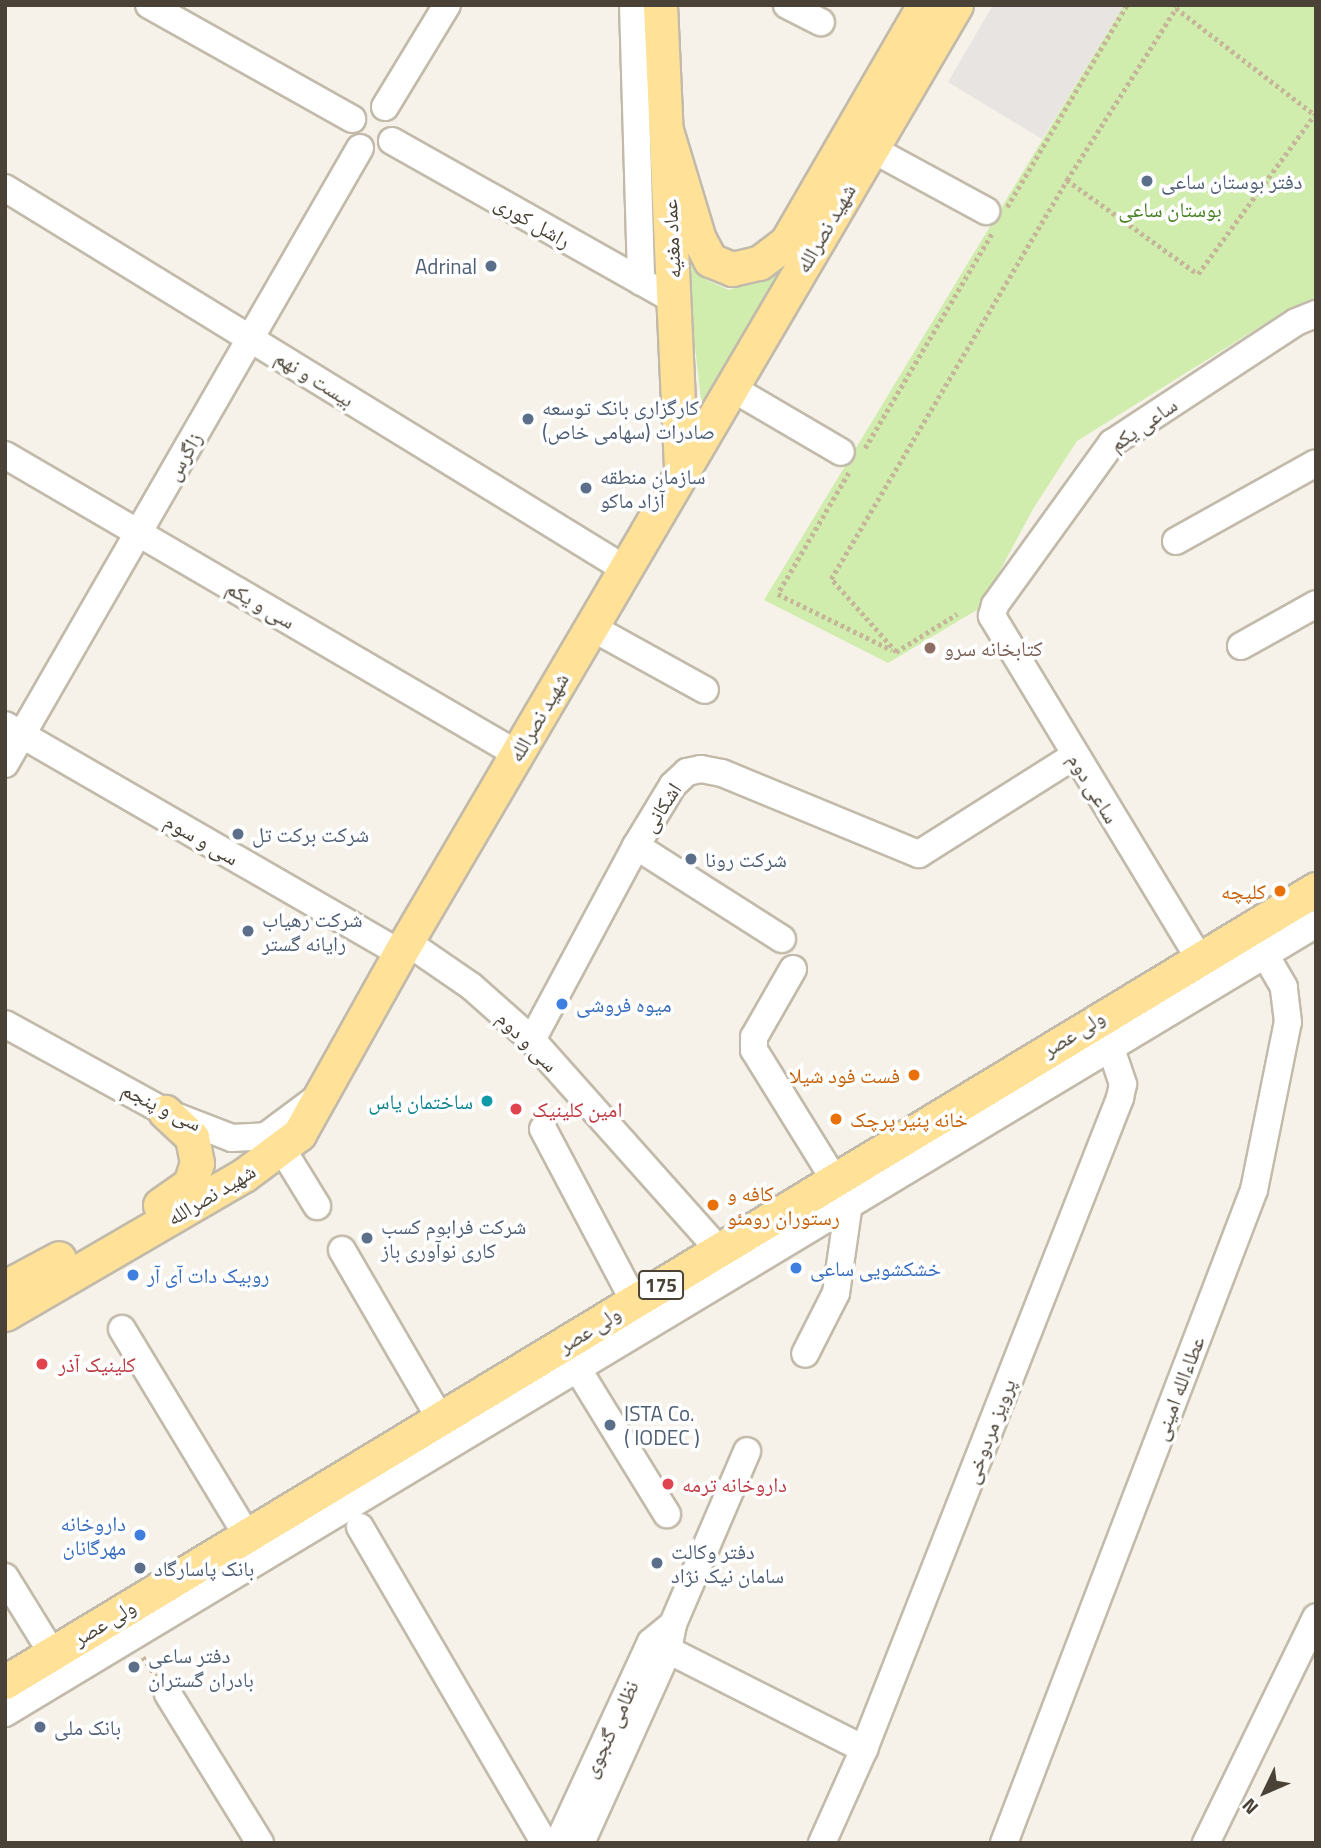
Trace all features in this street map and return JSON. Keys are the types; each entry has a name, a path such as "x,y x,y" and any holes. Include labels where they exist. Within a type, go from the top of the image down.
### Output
{"main road":[{"name":"عماد مغنیه","path":"660,5 681,474"},
{"name":"شهید نصرالله","path":"5,1314 282,1149 299,1134 403,948 872,149 905,65 924,5"},
{"name":"شهید نصرالله","path":"666,130 699,239 710,260 726,268 741,268 759,263 786,243 905,65 956,5"},
{"name":"ولی عصر","path":"5,1682 441,1420 570,1357 634,1301 719,1250 843,1191 1105,1031 1199,958 1257,941 1316,889"},
{"name":"شهید نصرالله","path":"5,1287 166,1202 190,1184 197,1163 195,1142 165,1112"}],"street":[{"path":"149,5 352,119 360,148 392,141 386,107"},
{"path":"352,119 386,107 447,5"},
{"name":"عماد مغنیه","path":"633,5 641,282"},
{"path":"787,5 821,22"},
{"name":"راشل کوری","path":"392,141 674,300"},
{"name":"زاگرس","path":"5,764 14,730 138,533 360,148"},
{"path":"872,149 997,214"},
{"name":"بیست و نهم","path":"5,188 625,569"},
{"name":"ساعی یکم","path":"992,616 995,605 1112,443 1296,322 1316,314"},
{"path":"732,388 853,455"},
{"name":"سی و یکم","path":"5,455 517,754"},
{"path":"1176,541 1316,463"},
{"path":"1241,646 1316,604"},
{"name":"ساعی دوم","path":"992,616 1199,958"},
{"path":"591,627 705,690"},
{"name":"سی و سوم","path":"14,730 403,948"},
{"name":"اشکانی","path":"532,1040 636,846 679,778 701,769 722,773 911,852 932,848 1074,755"},
{"path":"636,846 782,939"},
{"path":"1105,1031 1257,941 1316,924"},
{"name":"عطاءالله امینی","path":"1004,1843 1254,1190 1288,1022 1284,986 1257,941"},
{"name":"سی و دوم","path":"403,948 471,986 532,1040 719,1250"},
{"path":"793,969 754,1037 754,1050 843,1191 836,1293 805,1354"},
{"name":"سی و پنجم","path":"5,1024 165,1112 232,1138 256,1139 318,1097"},
{"name":"پرویز مردوخی","path":"822,1843 864,1749 1120,1098 1123,1084 1105,1031"},
{"path":"543,1129 634,1301"},
{"path":"282,1149 317,1206"},
{"path":"5,1713 129,1638 570,1357 843,1191"},
{"path":"342,1250 441,1420"},
{"path":"122,1329 247,1535"},
{"path":"570,1357 667,1514"},
{"name":"نظامی گنجوی","path":"581,1843 668,1650 673,1624 747,1451"},
{"path":"360,1527 545,1843"},
{"path":"5,1577 52,1653"},
{"path":"1206,1843 1316,1617"},
{"name":"نظامی گنجوی","path":"558,1843 651,1642 673,1624"},
{"path":"668,1650 864,1749"},
{"path":"168,1693 260,1843"}],"path":[{"path":"896,652 778,594 853,455 997,214 1127,5"},
{"path":"896,652 831,579 1067,180 1174,6 1315,115 1198,274 1067,180"},
{"path":"896,652 957,614"},
{"path":"129,1638 168,1693"}],"green space":[{"name":"بوستان ساعی","path":"1124,5 1316,5 1316,298 1290,308 1077,441 1033,509 980,608 888,663 764,600"},
{"path":"685,258 703,278 729,290 794,263 703,418"}],"shaded area":[{"path":"993,5 1124,5 1042,139 948,82"}],"place":[{"name":"دفتر بوستان ساعی","path":"1147,181"},
{"name":"Adrinal","path":"491,266"},
{"name":"کارگزاری بانک توسعه صادرات (سهامی خاص)","path":"528,419"},
{"name":"سازمان منطقه آزاد ماکو","path":"586,488"},
{"name":"کتابخانه سرو","path":"930,648"},
{"name":"شرکت برکت تل","path":"238,834"},
{"name":"شرکت رونا","path":"691,859"},
{"name":"کلپچه","path":"1280,891"},
{"name":"شرکت رهیاب رایانه گستر","path":"248,931"},
{"name":"میوه فروشی","path":"562,1004"},
{"name":"فست فود شیلا","path":"914,1075"},
{"name":"ساختمان یاس","path":"487,1101"},
{"name":"امین کلینیک","path":"516,1109"},
{"name":"خانه پنیر پرچک","path":"836,1119"},
{"name":"کافه و رستوران رومئو","path":"713,1205"},
{"name":"شرکت فرابوم کسب کاری نوآوری باز","path":"367,1238"},
{"name":"خشکشویی ساعی","path":"796,1268"},
{"name":"روبیک دات آی آر","path":"133,1275"},
{"name":"کلینیک آذر","path":"42,1364"},
{"name":"ISTA Co. ( IODEC )","path":"610,1425"},
{"name":"داروخانه ترمه","path":"668,1484"},
{"name":"داروخانه مهرگانان","path":"140,1535"},
{"name":"دفتر وکالت سامان نیک نژاد","path":"657,1563"},
{"name":"بانک پاسارگاد","path":"140,1568"},
{"name":"دفتر ساعی بادران گستران","path":"134,1667"},
{"name":"بانک ملی","path":"40,1727"}]}
